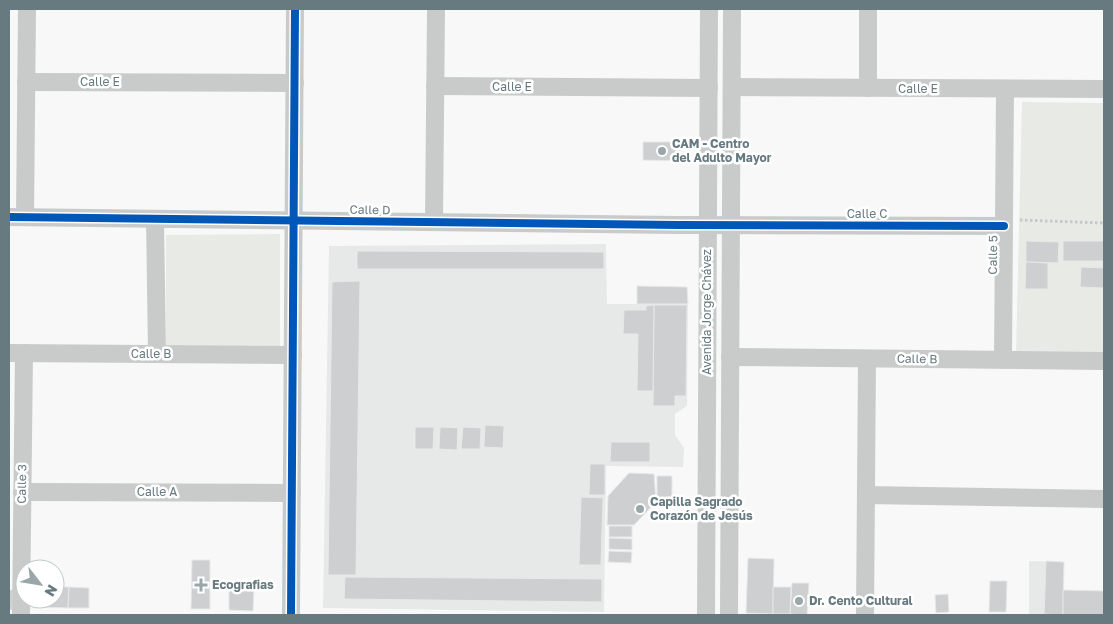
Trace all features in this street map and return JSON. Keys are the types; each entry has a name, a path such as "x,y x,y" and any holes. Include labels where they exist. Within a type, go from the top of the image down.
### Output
{"street":[{"path":"17,217 26,82 27,9"},
{"path":"291,615 295,9"},
{"path":"434,222 436,9"},
{"name":"Avenida Jorge Chávez","path":"706,615 709,9"},
{"name":"Avenida Jorge Chávez","path":"729,615 732,9"},
{"path":"868,9 868,88"},
{"name":"Calle E","path":"26,82 295,83"},
{"name":"Calle E","path":"435,86 709,88"},
{"name":"Calle E","path":"732,87 1104,90"},
{"name":"Calle 5","path":"1003,360 1005,89"},
{"name":"Calle D","path":"17,217 731,226"},
{"path":"155,219 157,354"},
{"name":"Calle C","path":"731,226 1004,223"},
{"name":"Calle B","path":"16,353 293,355"},
{"name":"Calle 3","path":"16,353 22,492 21,615"},
{"name":"Calle B","path":"730,357 1104,362"},
{"path":"865,615 867,359"},
{"name":"Calle A","path":"22,492 292,493"},
{"path":"866,495 1104,499"}],"path":[{"path":"1022,211 1022,220"},
{"path":"1004,223 1022,220 1104,223"}],"shaded area":[{"path":"1022,102 1104,103 1104,355 1016,354"},
{"path":"280,234 280,349 166,350 166,235"},
{"path":"606,244 607,304 688,304 687,406 675,414 675,435 684,448 683,467 606,466 604,612 323,608 329,246"},
{"path":"1029,561 1064,562 1063,615 1029,614"}],"building":[{"name":"CAM - Centro del Adulto Mayor","path":"643,142 681,142 681,161 643,160"},
{"path":"1026,241 1059,242 1058,263 1026,262"},
{"path":"1063,241 1104,241 1104,261 1063,261"},
{"path":"357,251 604,252 604,269 357,269"},
{"path":"1026,262 1048,263 1048,289 1025,289"},
{"path":"1081,267 1104,268 1104,288 1080,287"},
{"path":"360,281 356,575 328,575 332,282"},
{"path":"637,286 687,287 688,304 637,304"},
{"path":"654,305 687,305 686,396 675,396 675,406 653,406"},
{"path":"654,305 653,391 637,391 638,334 623,334 624,310 646,310 646,306"},
{"path":"485,425 504,426 503,448 484,447"},
{"path":"415,427 434,427 433,449 415,449"},
{"path":"440,427 458,428 457,450 439,449"},
{"path":"463,427 481,428 480,449 461,449"},
{"path":"611,442 650,442 650,462 610,462"},
{"path":"590,464 605,464 605,495 589,495"},
{"path":"629,473 654,474 656,502 634,525 607,525 608,496"},
{"path":"657,476 672,476 672,501 657,502"},
{"path":"581,497 603,498 601,565 579,565"},
{"path":"609,526 632,526 632,537 609,537"},
{"path":"609,538 632,539 632,550 609,549"},
{"path":"609,551 632,552 631,563 608,562"},
{"path":"748,558 774,559 773,614 746,613"},
{"name":"Ecografias","path":"192,560 210,560 210,609 191,609"},
{"path":"1046,561 1064,562 1063,615 1044,614"},
{"path":"345,577 602,579 602,602 344,599"},
{"path":"990,581 1007,581 1006,612 989,612"},
{"name":"Dr. Cento Cultural","path":"792,583 809,583 807,615 790,614"},
{"path":"65,587 69,587 68,608 65,608"},
{"path":"69,587 89,588 89,608 68,608"},
{"path":"773,587 791,587 790,614 773,614"},
{"path":"229,588 254,589 253,611 229,610"},
{"path":"9,590 13,590 12,610 9,610"},
{"path":"1063,590 1104,591 1104,615 1063,615"},
{"path":"948,594 949,612 936,613 935,595"}],"cycle path":[{"path":"291,615 295,9"},
{"path":"9,217 678,225 1004,226"}],"place":[{"name":"CAM - Centro del Adulto Mayor","path":"662,151"},
{"name":"Capilla Sagrado Corazón de Jesús","path":"640,509"},
{"name":"Ecografias","path":"201,585"},
{"name":"Dr. Cento Cultural","path":"799,601"}]}
